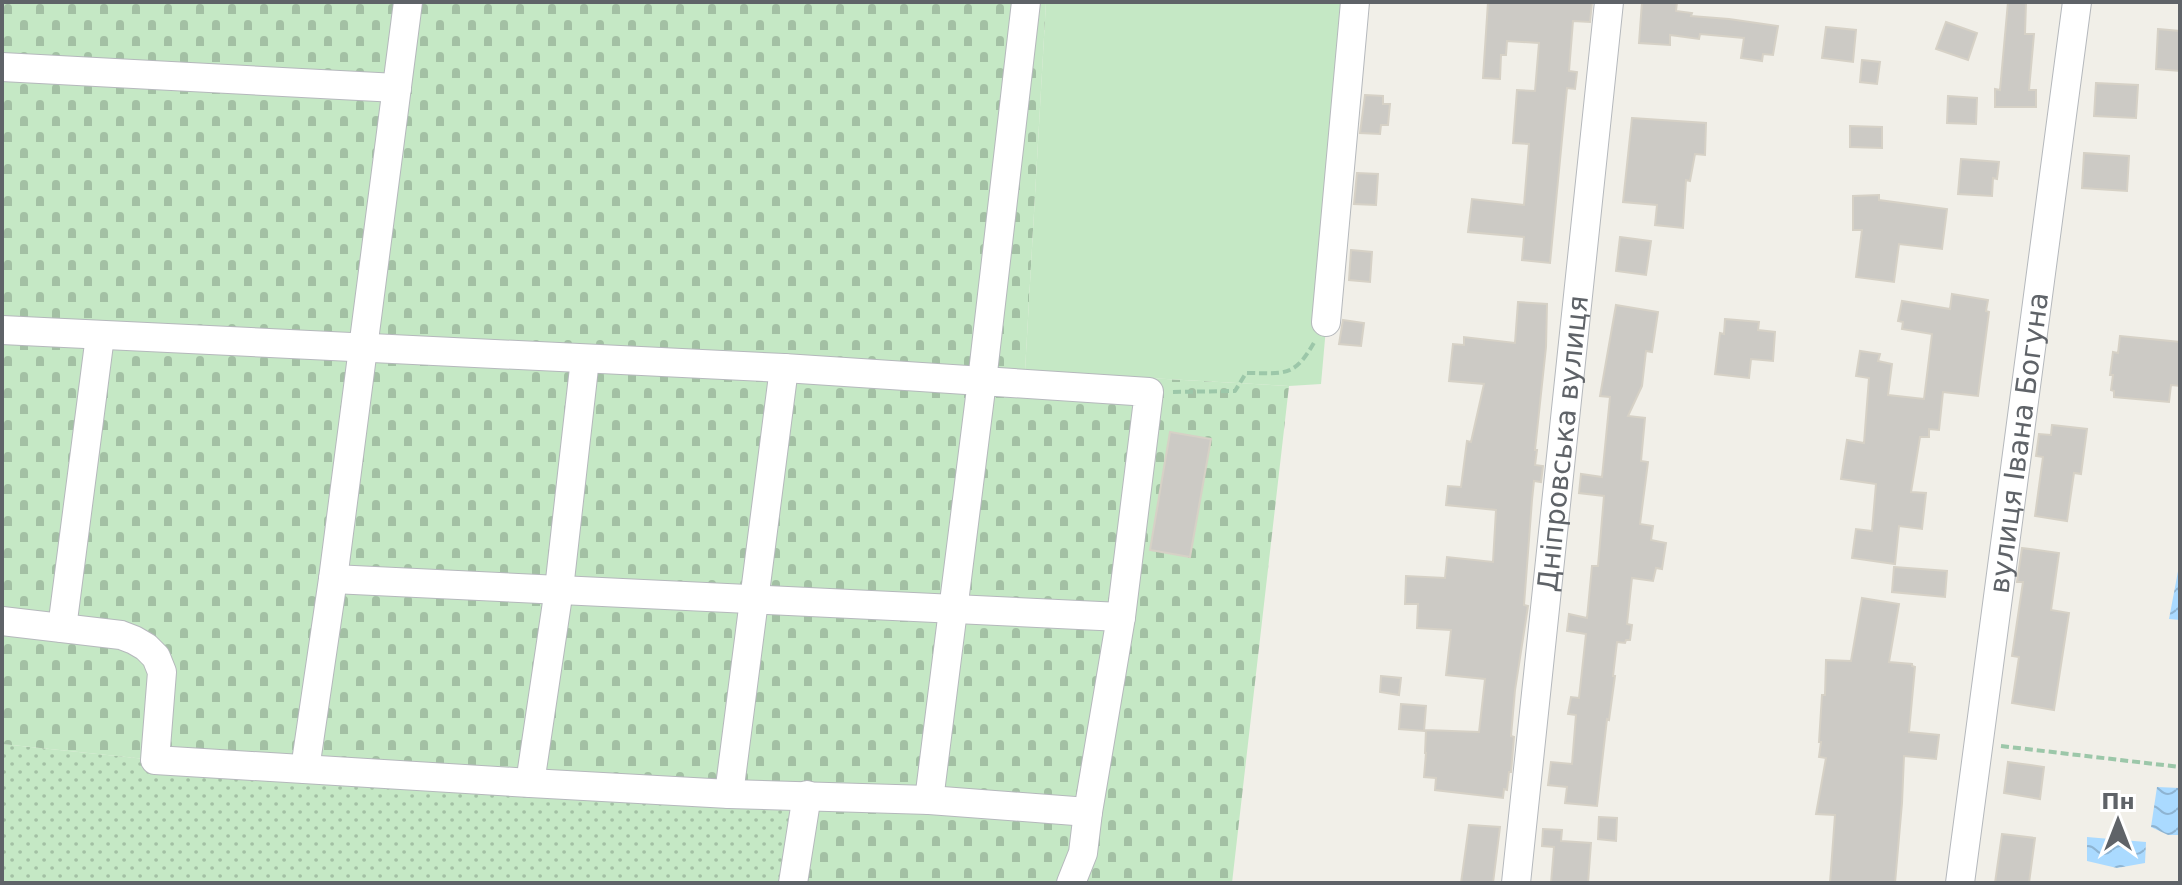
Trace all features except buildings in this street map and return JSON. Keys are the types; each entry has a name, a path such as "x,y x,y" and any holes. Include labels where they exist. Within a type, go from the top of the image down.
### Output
{"street":[{"path":"305,769 333,579 408,2"},
{"path":"929,800 1026,2"},
{"path":"1326,322 1355,2"},
{"name":"Дніпровська вулиця","path":"1516,883 1609,2"},
{"name":"вулиця Івана Богуна","path":"1960,883 2077,2"},
{"path":"2,67 397,88"},
{"path":"2,330 784,368 1149,392 1121,617 1083,853 1071,883"},
{"path":"62,628 100,336"},
{"path":"530,783 559,589 585,359"},
{"path":"729,794 784,368"},
{"path":"333,579 1121,617"},
{"path":"2,621 121,635 134,640 156,657 162,672 155,760 729,794 929,800 1088,812"},
{"path":"793,883 807,795"}],"path":[{"path":"1149,392 1235,391 1246,373 1284,373 1304,361 1326,322"},
{"path":"1979,743 2180,767"}],"green space":[{"path":"2,2 1046,2 1025,371 1289,386 1232,883 793,883 807,796 155,760 2,744"},
{"path":"1046,2 1355,2 1321,384 1289,386 1025,371"},
{"path":"2,744 155,760 807,795 793,883 2,883"}],"water":[{"path":"2180,566 2180,620 2169,619"},
{"path":"2157,787 2180,788 2180,835 2168,835 2151,827"},
{"path":"2087,837 2146,842 2145,863 2117,868 2087,861"}]}
